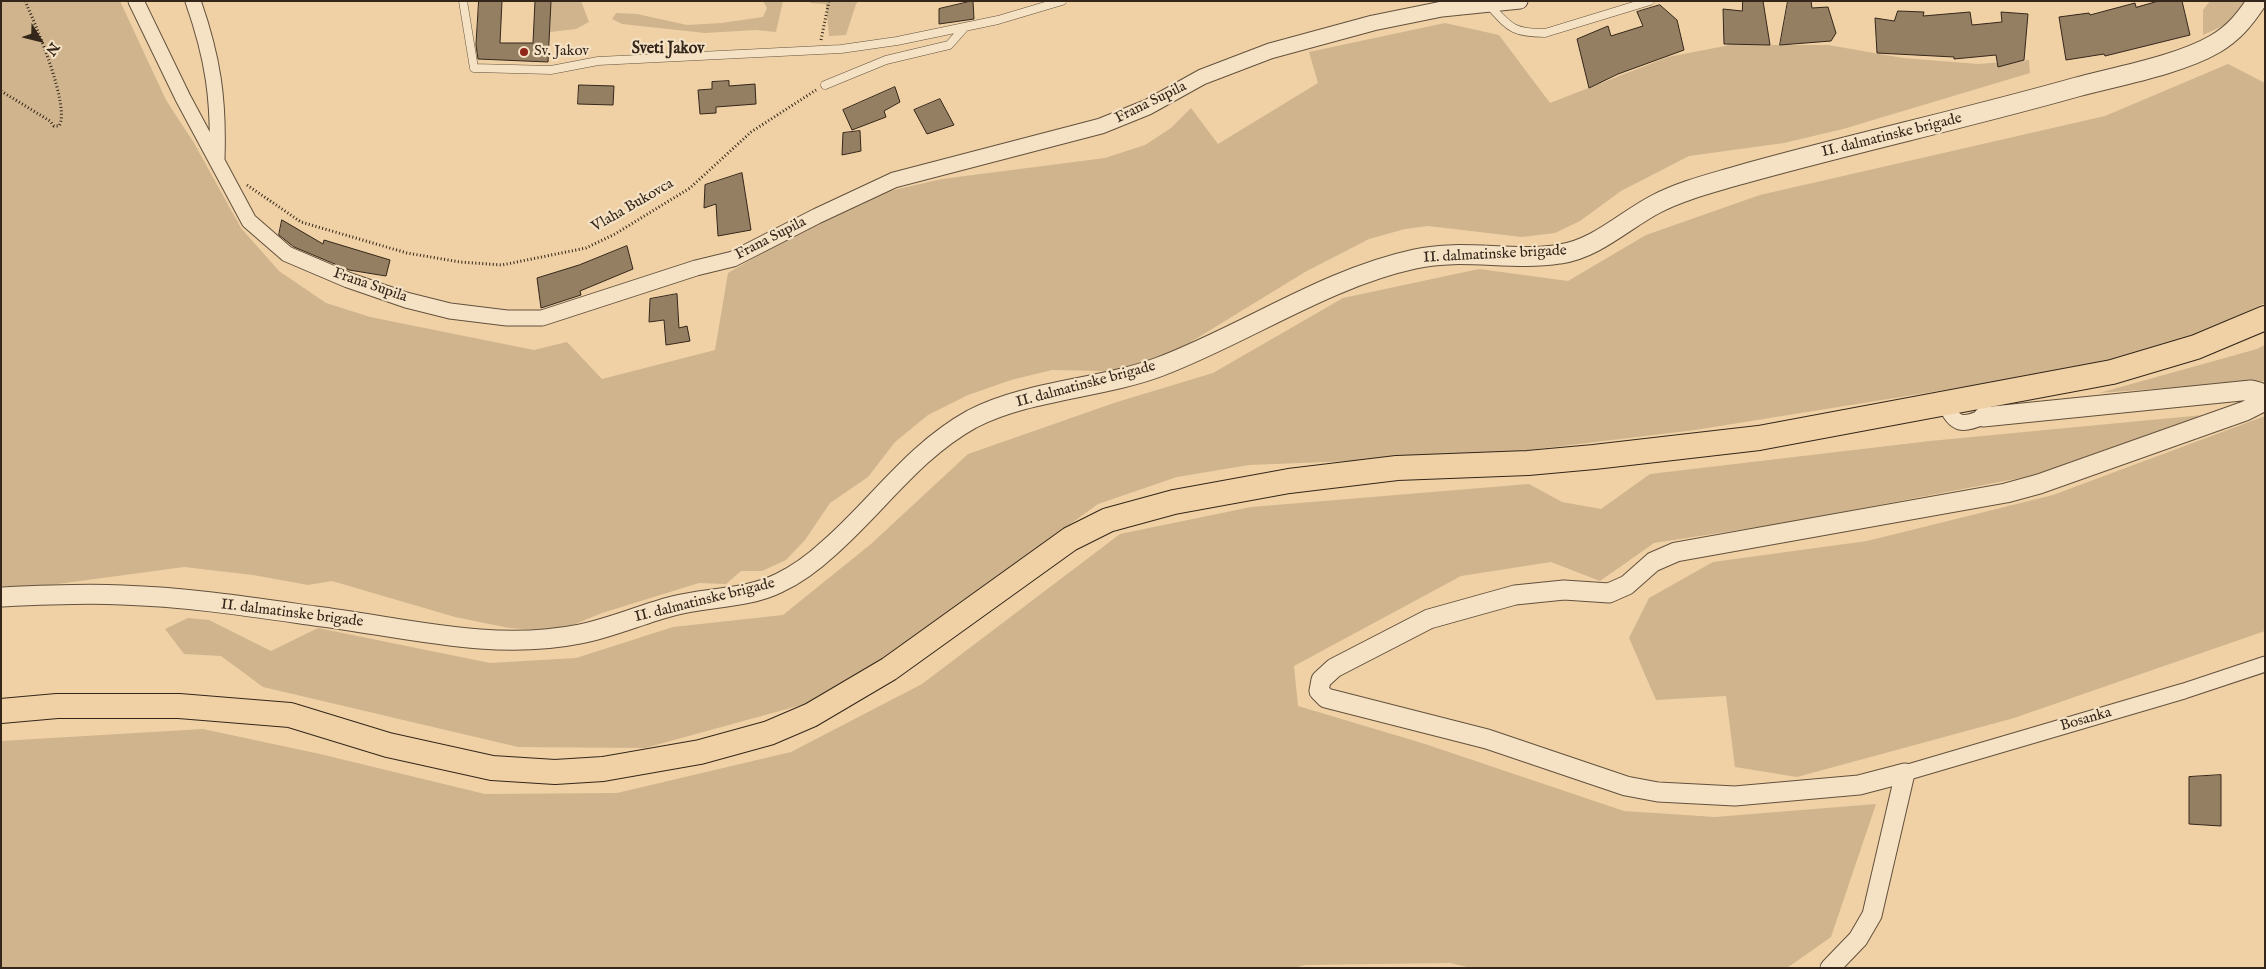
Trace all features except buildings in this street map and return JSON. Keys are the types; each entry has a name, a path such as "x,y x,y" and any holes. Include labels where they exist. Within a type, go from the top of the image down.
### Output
{"main road":[{"path":"1,710 57,706 179,706 290,715 388,745 492,768 555,772 603,769 700,752 769,733 811,715 889,669 1070,539 1108,520 1174,502 1289,481 1397,468 1528,463 1759,438 2112,372 2196,347 2265,318"}],"street":[{"path":"136,1 217,161"},
{"name":"Frana Supila","path":"193,1 208,42 216,88 217,161 249,221 287,254 348,280 450,311 507,318 542,318 696,268 733,259 816,216 894,180 1101,126 1148,107 1202,77 1270,51 1373,23 1442,9 1490,6 1520,1"},
{"name":"II. dalmatinske brigade","path":"1,597 134,596 318,616 496,642 581,634 675,605 743,594 778,584 828,549 902,471 942,438 976,417 1021,402 1106,383 1157,368 1384,266 1424,256 1563,254 1600,239 1655,205 1684,192 1784,162 1972,116 2170,62 2210,47 2234,31 2257,1"},
{"path":"1830,968 1858,939 1872,915 1905,773 1859,785 1735,796 1658,792 1626,786 1487,739 1326,698 1319,691 1321,680 1334,668 1429,619 1515,595 1564,590 1609,594 1626,585 1653,562 1676,552 2006,493 2039,484 2244,411 2263,402 2263,396 2259,392 2251,390 1983,417 1965,424 1959,423 1949,413 1945,403"},
{"name":"Bosanka","path":"1905,773 2184,692 2265,664"}],"lane":[{"path":"463,1 474,68 551,70 598,61 841,49 998,20 1062,1"},
{"path":"1490,6 1512,29 1528,33 1545,34 1650,1"},
{"path":"825,85 886,60 949,45 965,27"}],"path":[{"path":"1,91 50,121 54,126 58,126 62,121 62,107 42,36 26,1"},
{"path":"820,44 829,1"},
{"name":"Vlaha Bukovca","path":"225,178 253,187 264,198 301,222 407,253 460,262 502,265 550,257 586,248 615,234 690,188 751,132 796,101 825,85"}],"shaded area":[{"path":"1,1 120,1 166,100 194,143 241,228 279,271 326,303 370,317 534,350 567,342 602,379 715,350 728,273 811,225 872,195 942,179 1105,158 1145,145 1171,128 1191,108 1218,144 1318,83 1309,52 1445,23 1499,35 1550,103 1668,57 1730,45 1828,45 1903,58 1978,64 2029,60 2030,73 1843,129 1784,143 1689,156 1621,191 1580,221 1555,233 1522,237 1428,226 1405,229 1369,239 1305,272 1158,362 1105,371 1052,370 1011,380 968,395 928,415 895,442 868,477 830,503 805,540 786,560 762,571 741,571 726,584 699,583 602,613 570,626 540,630 509,628 455,617 332,581 308,585 253,575 184,567 43,586 1,586"},
{"path":"551,1 581,1 589,22 576,29 550,32"},
{"path":"763,1 783,1 776,32 756,30 705,33 622,24 612,19 616,13 637,14 687,25 721,23 763,17 767,8"},
{"path":"810,1 859,1 856,4 846,35 829,36 826,4 810,3"},
{"path":"2210,1 2249,1 2238,19 2203,35 2203,10"},
{"path":"2228,64 2265,83 2265,303 2178,343 2069,370 1695,430 1479,456 1249,465 1177,477 1098,504 896,650 816,701 645,748 518,747 263,687 221,656 184,654 165,629 188,618 209,620 271,651 318,628 490,663 576,658 673,627 783,615 871,544 968,454 1117,402 1213,373 1343,298 1479,269 1568,281 1646,235 1760,195 2105,116"},
{"path":"2265,345 2265,381 2099,393 2257,349"},
{"path":"2203,415 2031,476 1784,523 1654,543 1600,581 1551,562 1461,576 1294,666 1298,706 1425,744 1624,811 1715,817 1876,804 1831,937 1787,968 1471,968 1450,963 1305,965 1294,968 1,968 1,741 203,729 320,754 485,794 617,793 791,752 922,684 1120,534 1251,507 1529,484 1562,502 1601,509 1650,474 1930,441"},
{"path":"2265,416 2265,631 2014,718 1797,777 1735,767 1726,696 1656,700 1629,638 1649,598 1713,562 1867,541 2053,495"}],"place":[{"name":"Sv. Jakov","path":"524,52"}],"district":[{"name":"Sveti Jakov","path":"668,50"}]}
